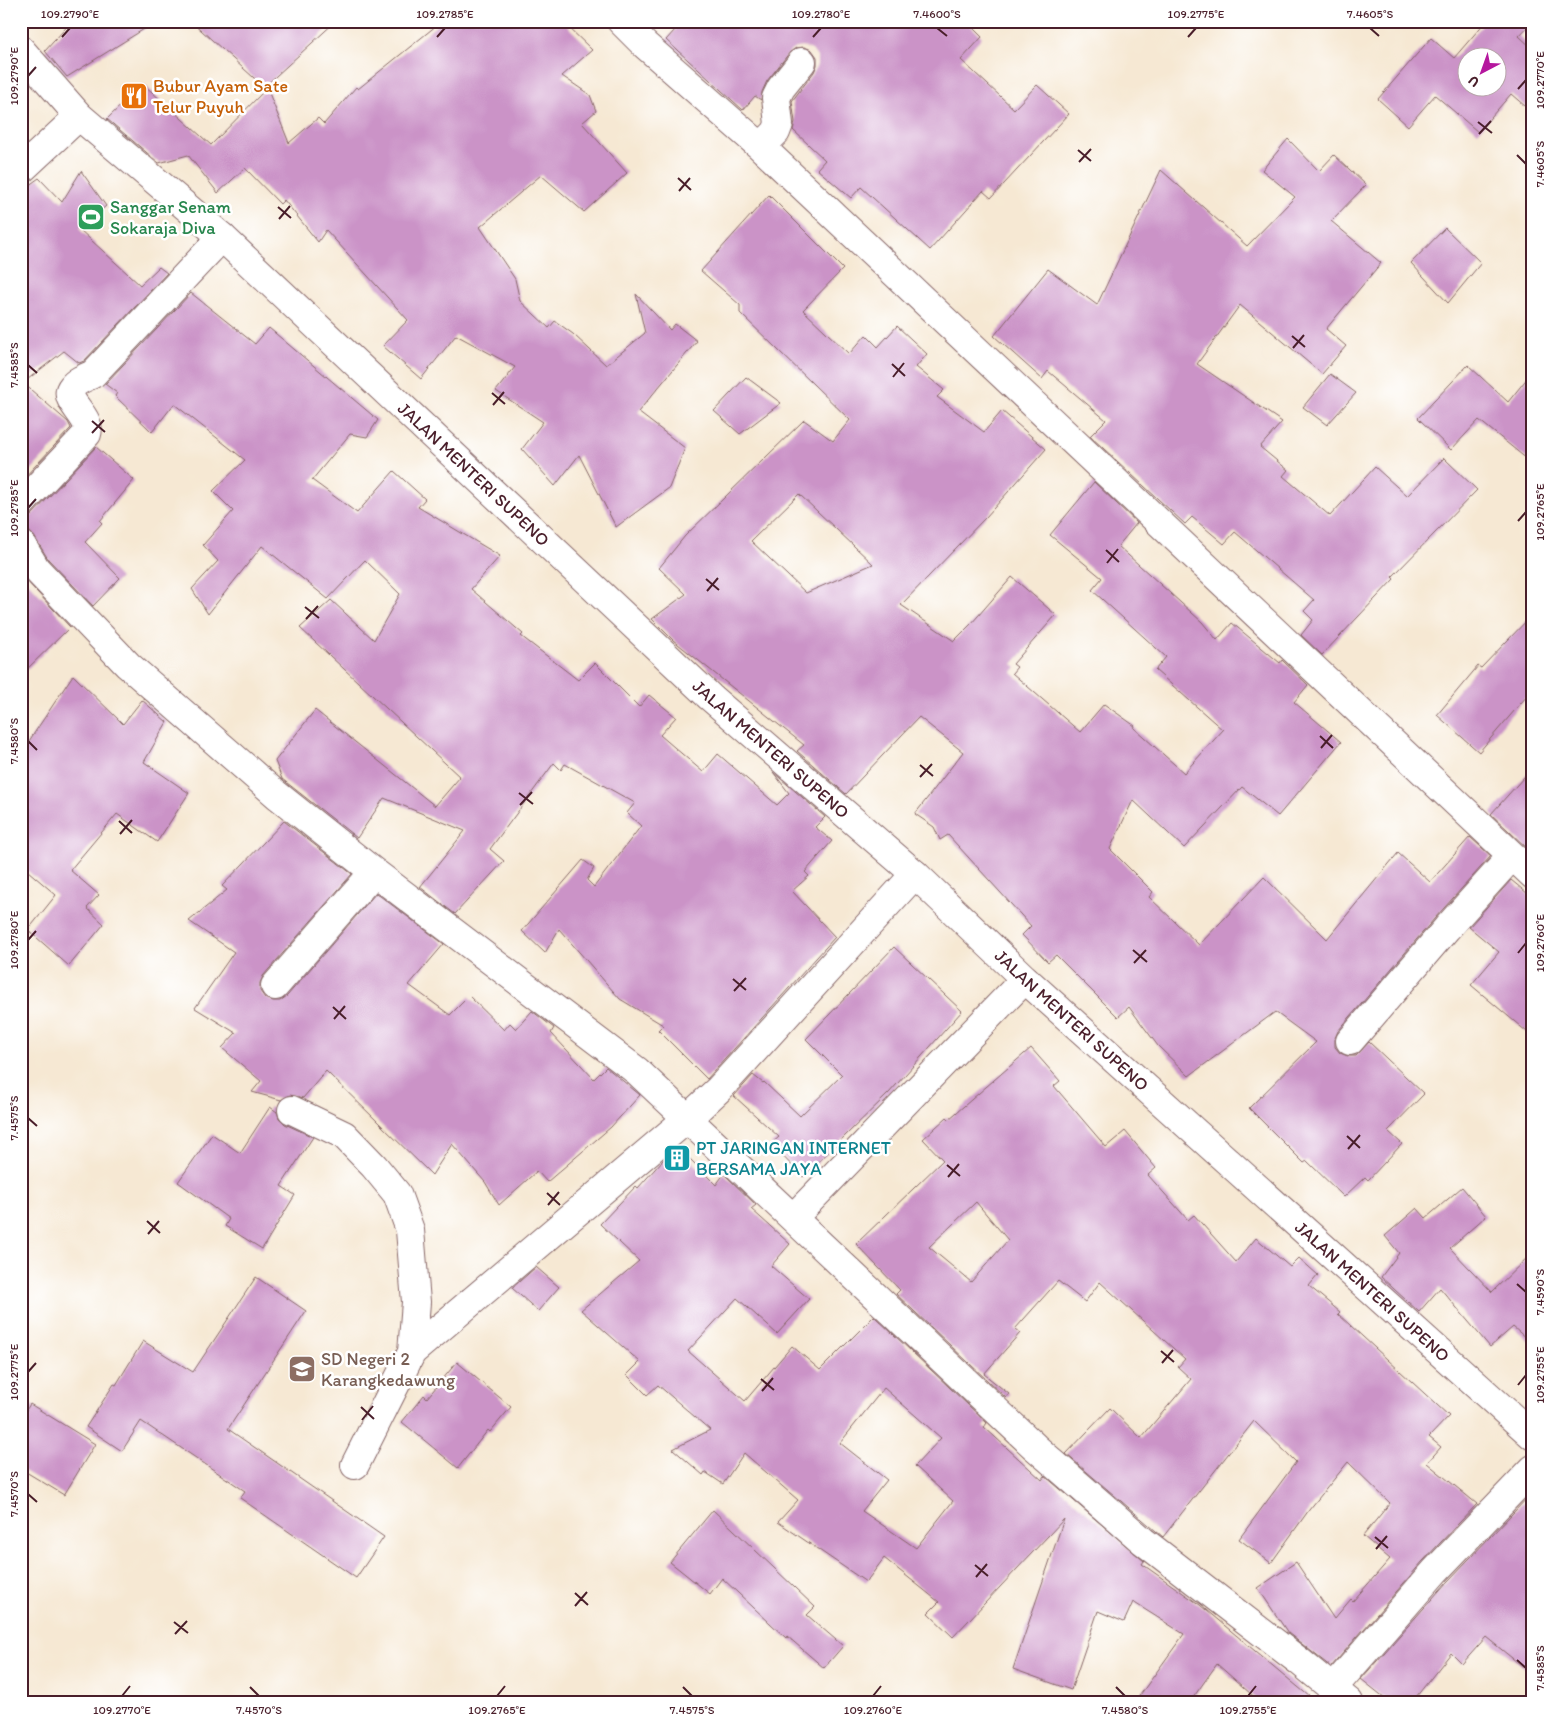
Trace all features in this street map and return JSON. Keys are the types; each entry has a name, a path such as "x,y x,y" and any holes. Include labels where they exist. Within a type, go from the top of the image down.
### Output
{"street":[{"path":"621,21 645,45 761,147 1526,865 1447,928 1350,1041"},
{"name":"JALAN MENTERI SUPENO","path":"21,50 79,116 222,237 710,697 915,874 1025,979 1533,1436"},
{"path":"761,147 776,132 779,124 776,98 781,88 802,62"},
{"path":"21,170 79,116"},
{"path":"21,504 87,434 89,428 87,423 70,399 69,392 72,386 92,374 222,237"},
{"path":"21,544 36,569 128,665 277,795 374,872 637,1071 1035,1447 1143,1541 1340,1695 1435,1571 1533,1468"},
{"path":"275,986 374,872"},
{"path":"412,1352 688,1118 719,1089 915,874"},
{"path":"793,1218 1025,979"},
{"path":"292,1110 344,1135 374,1166 397,1194 410,1230 416,1302 412,1352 355,1466"}],"building":[{"path":"72,21 157,21 67,77 45,51"},
{"path":"191,21 336,21 264,87"},
{"path":"442,21 562,21 592,50 562,76 590,95 596,111 582,123 627,173 584,212 541,175 480,227 515,279 520,301 549,328 555,321 573,334 606,365 645,333 636,294 670,330 675,324 697,341 638,412 685,448 669,488 616,527 579,455 555,486 522,449 543,422 496,391 515,367 456,335 421,379 383,346 408,320 326,230 318,242 284,200 280,204 245,168 218,193 188,155 159,163 107,119 143,84 211,145 267,88 289,143 318,118 324,124 356,87 358,89"},
{"path":"683,21 966,21 982,37 961,60 1014,109 1037,85 1069,114 991,198 983,191 930,250 861,187 851,198 817,169 825,160 793,130 795,122 792,101 814,72 817,65 817,57 812,50 804,47 796,48 790,52 767,81 761,100 755,96 743,110 666,40"},
{"path":"1486,21 1533,21 1519,36 1533,49 1533,113 1511,94 1478,132 1435,95 1408,126 1378,99 1431,38 1454,58 1456,56 1456,98 1506,98 1506,48 1463,48"},
{"path":"1288,139 1319,171 1334,155 1366,185 1331,221 1381,263 1326,329 1346,346 1322,374 1240,305 1197,364 1282,422 1260,447 1288,470 1283,476 1330,516 1375,467 1407,496 1444,458 1477,490 1392,577 1394,579 1322,655 1301,635 1313,620 1304,611 1314,600 1235,532 1224,544 1192,517 1185,524 1090,436 1106,420 1048,371 1042,379 994,336 1048,269 1097,305 1161,170 1247,246 1295,197 1262,170"},
{"path":"81,171 106,206 79,229 140,285 159,267 167,273 84,361 79,363 64,351 23,383 68,422 71,428 21,481 21,191 39,178 62,202"},
{"path":"769,195 843,269 803,310 849,354 866,335 878,347 897,326 927,354 916,367 944,390 937,397 984,432 1002,411 1046,449 986,517 901,605 954,641 1012,577 1056,615 1013,664 1017,667 1012,673 1080,732 1104,704 1135,726 1134,728 1184,773 1223,730 1155,670 1166,657 1092,590 1102,578 1050,535 1094,482 1137,523 1118,546 1202,622 1217,640 1232,623 1280,663 1282,660 1308,685 1294,702 1341,742 1278,816 1242,787 1184,848 1133,800 1110,849 1153,892 1149,897 1199,945 1264,877 1327,939 1398,853 1430,882 1470,837 1491,856 1338,1031 1335,1038 1335,1047 1340,1053 1348,1056 1356,1056 1369,1042 1424,1094 1388,1131 1402,1144 1368,1180 1365,1177 1344,1197 1307,1161 1304,1163 1249,1108 1316,1042 1275,1012 1189,1076 1158,1046 1129,1007 1118,1017 1056,955 1048,962 1022,935 1031,926 948,835 940,840 934,827 915,814 963,752 919,717 846,794 797,751 804,745 673,640 652,619 686,594 659,568 685,536 804,420 833,441 850,420 740,313 740,305 701,271","holes":["799,494 873,564 806,593 751,541"]},
{"path":"1445,228 1481,263 1448,303 1411,263"},
{"path":"191,293 255,344 269,328 378,420 367,437 350,434 312,480 357,513 394,471 425,499 418,507 500,556 471,589 523,634 521,636 578,680 595,663 639,707 649,695 676,717 660,735 703,772 718,754 777,805 789,793 773,772 825,817 815,827 832,841 805,872 809,876 792,891 835,937 707,1079 658,1030 663,1025 620,999 559,929 545,953 522,931 583,860 594,868 587,880 594,887 641,826 627,813 635,803 565,764 561,770 554,763 490,849 504,861 455,914 420,887 465,831 384,798 357,838 282,779 275,761 315,710 435,806 460,777 300,628 331,600 374,640 400,594 365,560 328,599 262,546 208,614 192,589 218,561 203,545 233,511 213,491 245,460 174,404 152,432 115,396 117,393 105,384"},
{"path":"1468,365 1508,402 1533,371 1533,464 1479,420 1451,450 1418,418"},
{"path":"1330,374 1356,393 1327,425 1303,407"},
{"path":"746,377 781,403 740,434 714,411"},
{"path":"96,447 134,480 100,521 102,523 85,542 120,578 93,606 48,559 34,536 29,531 21,528 21,519 26,519 32,515"},
{"path":"21,575 70,627 21,675"},
{"path":"1533,614 1533,689 1479,752 1437,715 1478,666 1481,668"},
{"path":"73,675 123,724 142,700 167,722 144,762 189,793 157,842 117,814 70,870 99,895 87,908 104,924 69,966 28,930 56,895 21,865 21,753"},
{"path":"1533,767 1533,843 1528,849 1491,814"},
{"path":"284,821 352,874 263,976 260,983 260,991 265,998 280,1001 287,996 376,893 444,944 409,985 450,1015 469,996 504,1030 510,1023 516,1029 532,1011 554,1028 551,1033 594,1079 606,1067 640,1095 611,1127 547,1182 537,1171 499,1205 485,1182 452,1144 432,1175 326,1071 303,1098 290,1095 281,1100 252,1092 261,1081 222,1048 236,1033 195,1008 234,952 189,921 227,890 222,886"},
{"path":"1511,880 1533,898 1533,1037 1471,985 1499,952 1469,927"},
{"path":"894,947 962,1011 889,1093 803,1177 771,1144 779,1137 734,1096 753,1075 764,1082 800,1116 842,1075 806,1039"},
{"path":"1031,1048 1060,1081 1054,1086 1106,1147 1125,1131 1156,1168 1148,1175 1188,1220 1194,1215 1236,1262 1256,1238 1290,1267 1299,1258 1318,1275 1309,1286 1340,1312 1338,1314 1449,1416 1429,1437 1441,1447 1427,1463 1477,1504 1423,1561 1331,1667 1288,1633 1258,1588 1296,1562 1334,1619 1351,1599 1353,1601 1390,1559 1363,1536 1390,1503 1348,1462 1309,1510 1271,1563 1239,1539 1296,1462 1254,1421 1163,1537 1066,1454 1110,1408 1141,1438 1191,1379 1178,1367 1185,1359 1100,1282 1085,1302 1058,1281 1015,1329 1020,1333 984,1374 1009,1394 1006,1398 896,1294 900,1290 856,1244 943,1160 923,1139 947,1117 949,1119","holes":["976,1202 1008,1240 971,1282 929,1247"]},
{"path":"270,1107 277,1112 279,1118 285,1124 313,1137 281,1186 295,1195 262,1249 225,1226 229,1219 178,1182 212,1134 240,1153"},
{"path":"678,1147 716,1185 724,1174 756,1205 751,1209 790,1244 771,1266 809,1299 777,1334 737,1298 688,1351 745,1401 792,1346 820,1370 874,1316 987,1423 984,1427 1042,1480 1045,1476 1144,1561 1142,1564 1200,1605 1316,1702 1260,1702 1217,1664 1190,1702 1135,1702 1184,1634 1133,1602 1124,1622 1098,1611 1071,1690 1013,1669 1064,1519 953,1637 928,1613 939,1602 884,1558 866,1582 778,1522 798,1500 744,1453 723,1484 705,1472 703,1475 673,1449 710,1430 658,1385 647,1395 627,1375 640,1362 581,1310 639,1261 600,1224 636,1186 638,1188 663,1160","holes":["884,1388 941,1438 915,1466 953,1501 916,1548 862,1511 887,1480 840,1443"]},
{"path":"1462,1187 1486,1216 1450,1248 1492,1292 1533,1252 1533,1344 1513,1327 1490,1347 1440,1288 1419,1312 1381,1277 1399,1253 1385,1236 1417,1208 1426,1218"},
{"path":"536,1267 559,1287 538,1311 512,1288"},
{"path":"256,1277 306,1311 228,1429 384,1537 356,1578 240,1498 245,1491 141,1421 122,1451 86,1427 114,1384 116,1385 143,1341 193,1372"},
{"path":"457,1362 511,1407 490,1432 488,1430 458,1468 402,1422 424,1395 427,1398"},
{"path":"30,1404 95,1444 64,1495 21,1469 21,1418"},
{"path":"1533,1492 1533,1675 1486,1637 1462,1664 1451,1653 1412,1702 1390,1702 1361,1679 1447,1582"},
{"path":"713,1510 815,1607 807,1615 843,1646 824,1668 787,1636 786,1638 722,1578 710,1594 670,1562"}],"place":[{"name":"Bubur Ayam Sate Telur Puyuh","path":"134,96"},
{"name":"Sanggar Senam Sokaraja Diva","path":"91,217"},
{"name":"PT JARINGAN INTERNET BERSAMA JAYA","path":"677,1158"},
{"name":"SD Negeri 2 Karangkedawung","path":"302,1369"}]}
